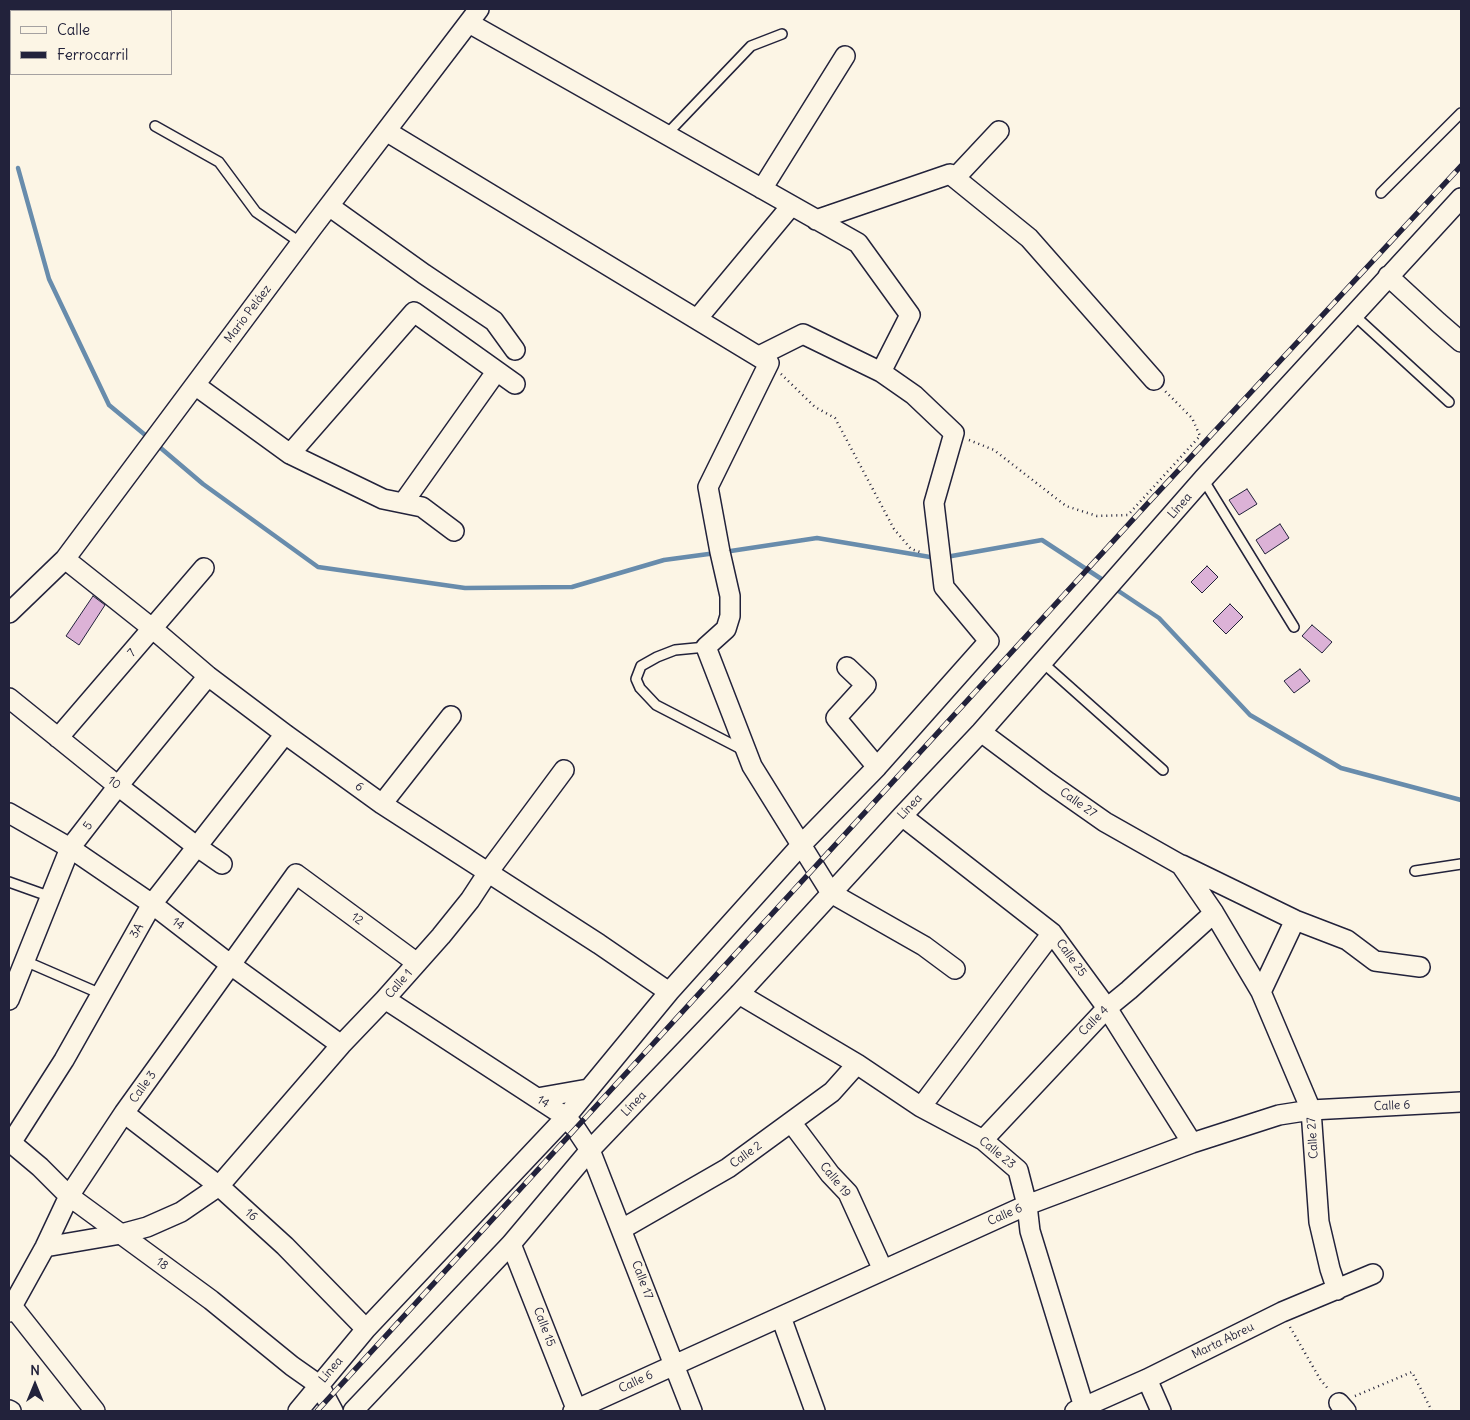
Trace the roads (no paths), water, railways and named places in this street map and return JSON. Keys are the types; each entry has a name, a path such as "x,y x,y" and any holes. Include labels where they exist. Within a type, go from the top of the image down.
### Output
{"street":[{"name":"Mario Peláez","path":"9,613 65,559 474,13"},
{"path":"474,13 666,135 858,243 910,315 882,372 803,334 764,359 708,487 730,596 730,616 726,629 706,647 752,766 831,893 910,938 955,969"},
{"path":"762,189 845,56"},
{"path":"386,131 764,359"},
{"path":"955,178 999,132"},
{"path":"816,220 950,174 1029,238 1154,380"},
{"name":"Línea","path":"353,1411 510,1244 590,1150 739,994 981,732 1203,479 1461,198"},
{"path":"329,206 494,321 515,350"},
{"path":"697,319 791,206"},
{"path":"1388,276 1461,342"},
{"path":"290,454 414,312 515,384"},
{"path":"403,503 496,372"},
{"name":"Línea","path":"298,1411 366,1329 566,1117 669,992 802,844 877,767 989,641 944,587 934,503 954,433 914,395 882,372"},
{"path":"195,386 290,454 383,499 422,507 454,531"},
{"name":"6","path":"65,559 153,629 208,676 382,804 489,871 669,992"},
{"name":"7","path":"58,738 204,568"},
{"path":"847,667 866,685 836,718 877,767"},
{"name":"5","path":"9,1000 70,848 208,676"},
{"name":"10","path":"9,698 118,786 222,864"},
{"path":"382,804 451,716"},
{"name":"Calle 27","path":"981,732 1105,822 1181,864 1295,920 1347,940 1375,961 1420,967"},
{"name":"3A","path":"10,1142 64,1060 152,904 285,734"},
{"name":"Calle 1","path":"45,1247 120,1234 147,1226 181,1212 219,1186 341,1045 418,963 470,900 489,871 564,770"},
{"name":"14","path":"9,813 70,848 152,904 231,965 341,1045"},
{"name":"Calle 25","path":"902,816 1052,933 1107,1008 1192,1144"},
{"name":"Calle 27","path":"1181,864 1214,913 1261,992 1311,1110 1319,1222 1337,1290"},
{"name":"12","path":"296,874 418,963"},
{"name":"Calle 3","path":"10,1307 45,1247 68,1196 124,1113 296,874"},
{"name":"Calle 4","path":"984,1140 1107,1008 1214,913"},
{"path":"1261,992 1295,920"},
{"path":"921,1107 1052,933"},
{"name":"Calle 23","path":"739,994 857,1064 921,1107 984,1140 1018,1170 1027,1205 1030,1231 1079,1409"},
{"name":"14","path":"385,999 566,1117 590,1150"},
{"name":"Calle 2","path":"622,1229 728,1168 832,1092 857,1064"},
{"path":"537,1098 588,1089"},
{"name":"Calle 6","path":"575,1411 674,1364 1027,1205 1192,1144 1279,1115 1311,1110 1461,1102"},
{"name":"16","path":"124,1113 219,1186 285,1246 366,1329"},
{"name":"Calle 19","path":"791,1122 830,1174 848,1193 883,1270"},
{"name":"18","path":"10,1142 40,1167 68,1196 211,1300 319,1385"},
{"name":"Calle 17","path":"590,1150 692,1411"},
{"name":"Calle 15","path":"510,1244 526,1279 575,1411"},
{"name":"Marta Abreu","path":"1079,1409 1147,1379 1282,1312 1373,1274"},
{"path":"10,1307 95,1411"},
{"path":"781,1317 815,1411"},
{"path":"1147,1379 1161,1411"},
{"path":"319,1385 334,1411"}],"lane":[{"path":"666,135 752,46 782,34"},
{"path":"1382,193 1461,113"},
{"path":"155,126 219,162 256,212 301,243"},
{"path":"1354,315 1449,402"},
{"path":"1203,479 1294,626"},
{"path":"706,647 675,650 657,657 641,666 636,679 640,688 656,705 747,752"},
{"path":"1043,663 1163,770"},
{"path":"1415,872 1461,864"},
{"path":"9,882 51,897"},
{"path":"25,960 101,994"}],"waterway":[{"path":"18,168 49,279 109,405 150,439"},
{"path":"156,444 203,484 318,567 465,588 572,587 664,560 716,553"},
{"path":"724,552 817,538 936,558"},
{"path":"946,557 1042,540 1106,582"},
{"path":"1114,588 1159,618 1250,715 1341,768 1461,800"}],"railway":[{"path":"317,1411 1149,502 1461,166"}]}
